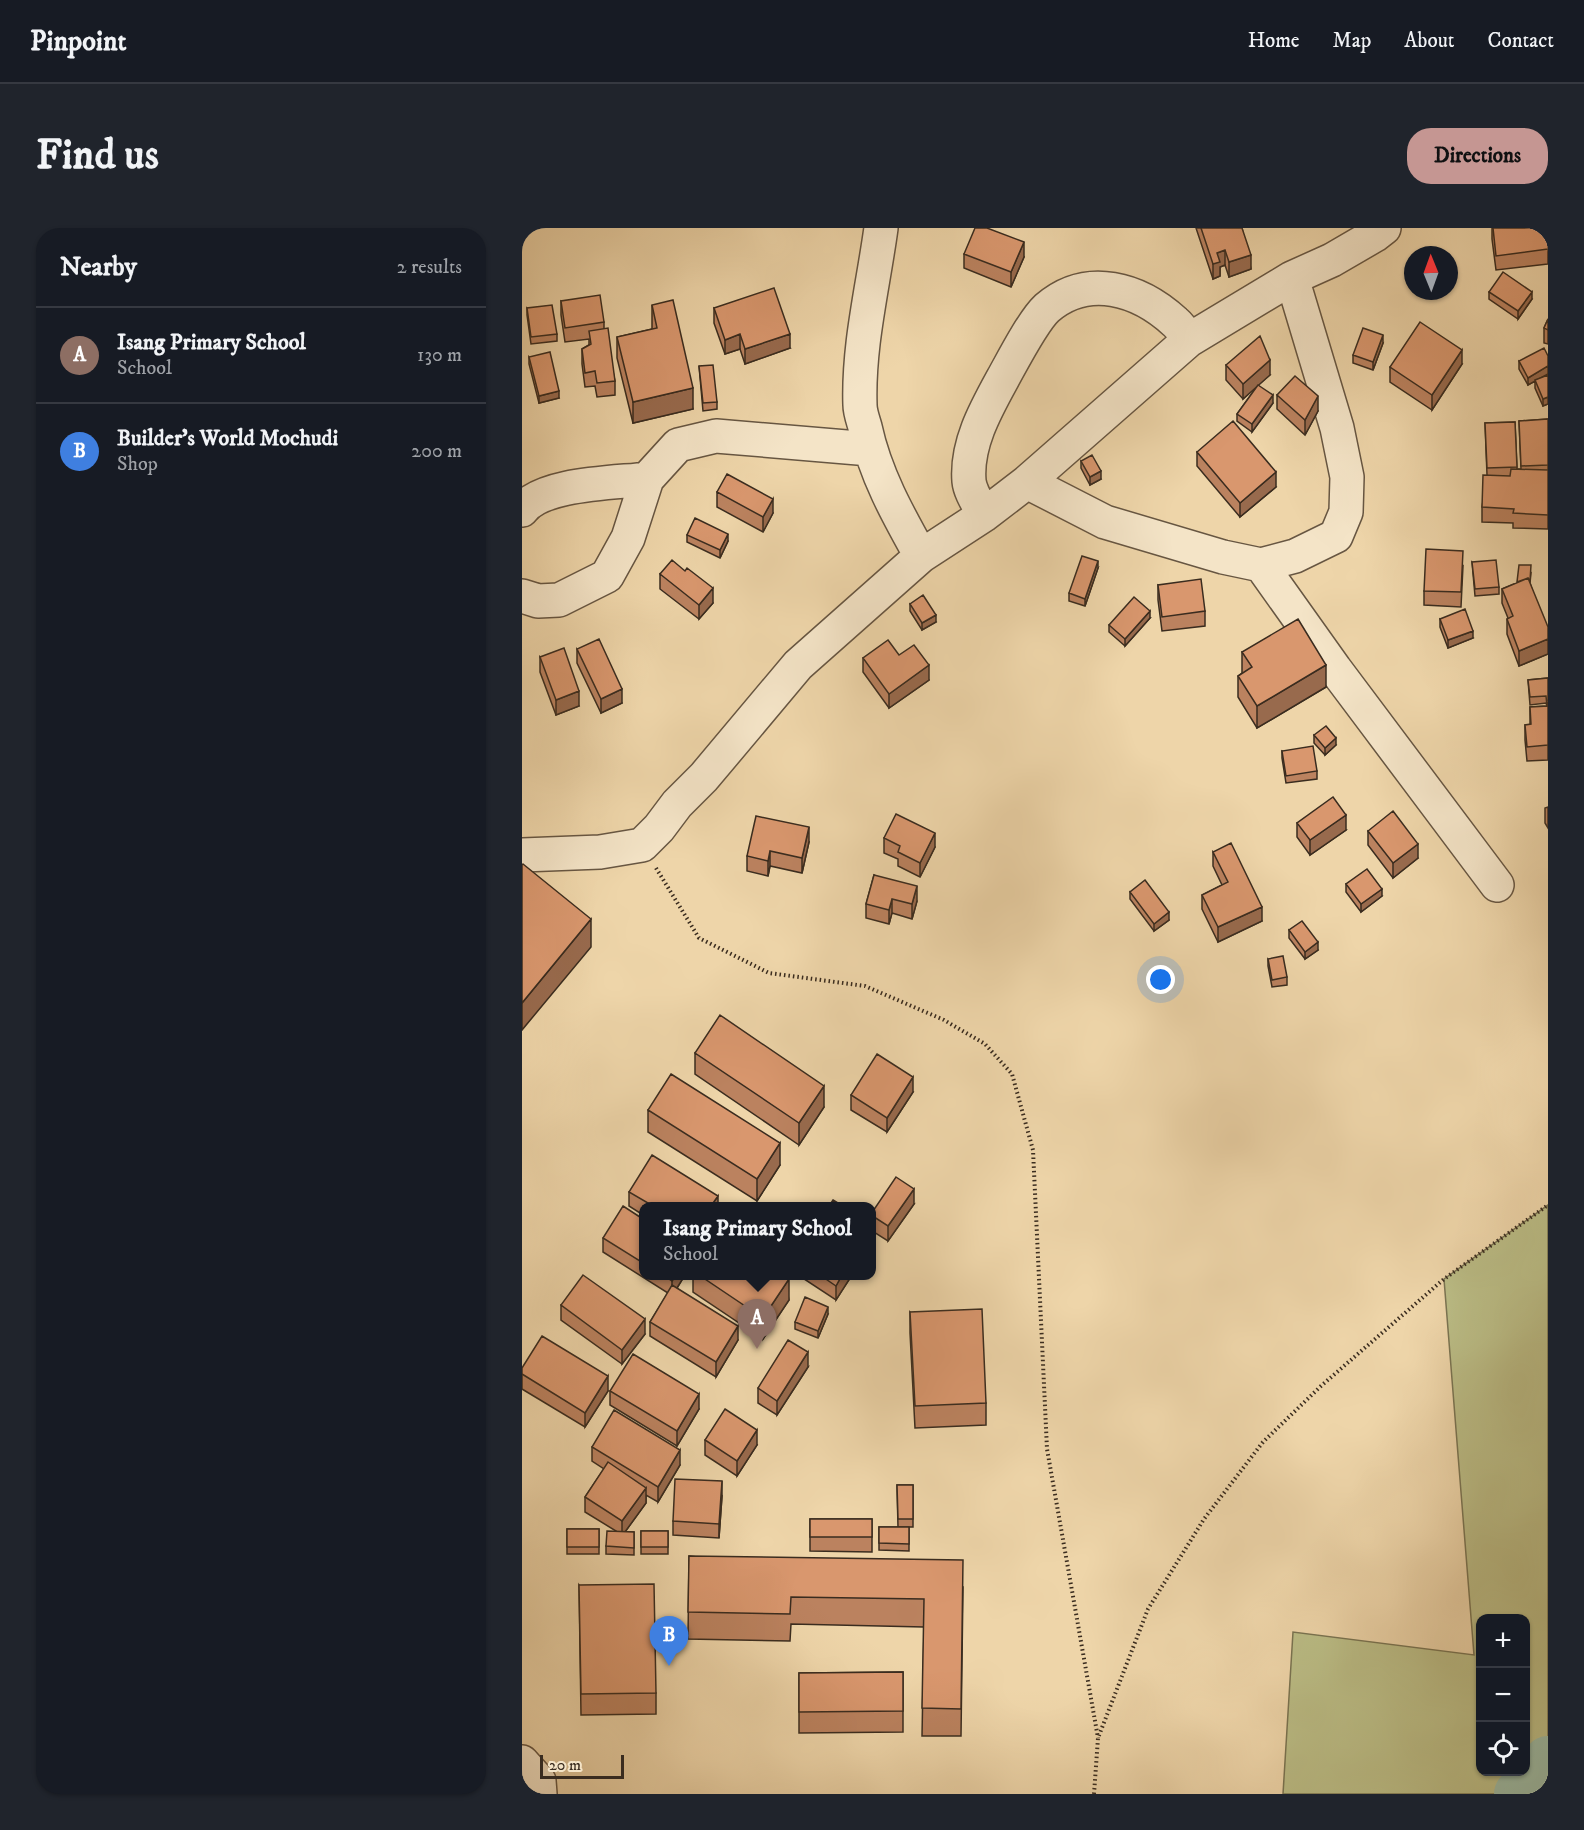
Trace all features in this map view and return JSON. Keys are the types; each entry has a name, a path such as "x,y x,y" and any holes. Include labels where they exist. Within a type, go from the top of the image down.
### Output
{"street":[{"path":"880,228 862,338 860,406 870,449 891,503 921,556"},
{"path":"522,855 600,852 642,845 660,828 677,804 704,777 798,665 921,556 984,515 1027,482 1189,340 1292,278 1332,260 1384,228"},
{"path":"1027,482 1105,522 1223,557 1261,564 1294,556 1336,536 1346,512 1347,477 1337,428 1292,278"},
{"path":"984,515 969,483 970,458 981,419 1023,343 1046,309 1067,295 1092,288 1117,289 1139,297 1176,322 1189,340"},
{"path":"522,597 538,601 560,600 607,576 628,538 647,479 678,445 716,436 870,449"},
{"path":"522,510 526,504 562,488 647,479"},
{"path":"1261,564 1335,669 1497,885"},
{"path":"522,1762 539,1781 540,1794"}],"path":[{"path":"642,845 699,938 769,973 865,986 934,1016 985,1044 1012,1074 1033,1150 1047,1449 1098,1738 1094,1794"},
{"path":"1098,1738 1148,1609 1204,1519 1263,1442 1321,1386 1444,1279 1548,1205"}],"green space":[{"path":"1548,1205 1548,1794 1283,1794 1293,1632 1474,1655 1444,1279"}],"building":[{"path":"975,228 987,228 1024,242 1011,272 964,254"},
{"path":"1201,228 1242,228 1251,255 1229,262 1225,250 1217,253 1220,262 1213,264"},
{"path":"1493,228 1548,228 1548,249 1496,256"},
{"path":"1503,272 1532,292 1518,311 1489,292"},
{"path":"774,288 790,334 745,349 740,334 725,340 714,308"},
{"path":"600,295 604,322 565,328 561,301"},
{"path":"673,300 693,388 633,402 617,337 657,328 652,305"},
{"path":"552,305 557,334 531,337 527,308"},
{"path":"1420,322 1462,350 1432,395 1390,367"},
{"path":"608,328 615,381 597,383 595,371 585,373 582,349 591,344 589,331"},
{"path":"1363,328 1383,335 1373,362 1353,355"},
{"path":"1260,336 1270,360 1243,384 1226,365"},
{"path":"1544,348 1548,356 1548,366 1528,378 1519,361"},
{"path":"550,352 559,391 539,396 529,357"},
{"path":"713,365 717,402 703,403 699,366"},
{"path":"1548,375 1548,397 1543,399 1535,380"},
{"path":"1295,376 1318,396 1305,420 1277,395"},
{"path":"1258,385 1273,395 1252,424 1237,414"},
{"path":"1548,419 1548,465 1521,466 1519,421"},
{"path":"1233,421 1276,472 1240,503 1197,452"},
{"path":"1515,422 1517,467 1487,468 1485,423"},
{"path":"1092,455 1101,471 1090,477 1081,461"},
{"path":"1511,469 1548,470 1548,515 1513,513 1514,509 1482,507 1483,475 1510,476"},
{"path":"727,474 773,499 763,517 717,492"},
{"path":"695,518 728,534 720,550 687,535"},
{"path":"1426,549 1463,551 1461,592 1424,591"},
{"path":"1082,556 1098,561 1085,599 1069,593"},
{"path":"672,560 685,571 687,568 713,588 699,605 660,574"},
{"path":"1496,560 1499,587 1475,589 1472,562"},
{"path":"1519,565 1531,565 1530,581 1528,578 1517,582"},
{"path":"1528,578 1548,627 1548,639 1519,651 1507,619 1513,616 1502,589"},
{"path":"1201,579 1205,611 1162,617 1158,585"},
{"path":"923,595 936,615 922,623 910,604"},
{"path":"1134,597 1150,611 1125,639 1109,625"},
{"path":"1465,609 1473,631 1448,640 1440,619"},
{"path":"1298,619 1326,665 1257,706 1238,676 1252,667 1242,652"},
{"path":"599,639 622,689 601,699 577,649"},
{"path":"888,640 899,655 914,645 929,665 889,694 863,658"},
{"path":"564,648 579,691 556,700 540,657"},
{"path":"1548,678 1547,706 1546,696 1530,697 1528,680"},
{"path":"1548,706 1548,745 1527,747 1525,725 1531,724 1530,707"},
{"path":"1326,726 1336,738 1325,748 1314,735"},
{"path":"1313,746 1317,771 1286,776 1282,751"},
{"path":"1333,797 1346,815 1310,840 1297,823"},
{"path":"1393,811 1418,844 1393,863 1368,831"},
{"path":"896,814 935,833 920,863 898,852 900,846 884,838"},
{"path":"756,816 809,827 802,858 770,851 768,861 747,856"},
{"path":"1231,843 1262,907 1218,927 1202,895 1228,882 1213,852"},
{"path":"522,865 591,919 522,1003"},
{"path":"1367,869 1382,889 1361,904 1346,884"},
{"path":"874,875 917,886 912,904 892,899 889,910 866,904"},
{"path":"1145,880 1169,912 1154,924 1130,892"},
{"path":"1302,921 1318,942 1305,952 1289,930"},
{"path":"1283,956 1287,977 1272,980 1268,959"},
{"path":"720,1015 824,1086 799,1123 695,1053"},
{"path":"877,1054 913,1077 887,1118 851,1095"},
{"path":"671,1074 780,1143 757,1179 648,1110"},
{"path":"652,1155 718,1196 714,1202 646,1202 629,1192"},
{"path":"896,1177 914,1189 888,1226 876,1218 876,1207"},
{"path":"623,1206 639,1216 639,1260 603,1238"},
{"path":"583,1275 645,1319 622,1350 561,1305"},
{"path":"706,1280 788,1280 763,1318"},
{"path":"827,1280 839,1280 836,1286"},
{"path":"672,1285 738,1326 716,1362 650,1322"},
{"path":"805,1297 828,1307 818,1331 795,1322"},
{"path":"982,1309 986,1403 915,1406 910,1312"},
{"path":"542,1336 608,1376 585,1413 522,1374 522,1368"},
{"path":"788,1340 808,1352 777,1401 758,1388"},
{"path":"633,1354 699,1394 677,1431 610,1391"},
{"path":"725,1409 757,1430 737,1461 705,1440"},
{"path":"614,1410 680,1450 658,1487 592,1447"},
{"path":"608,1462 646,1488 622,1521 585,1497"},
{"path":"675,1479 722,1481 719,1524 673,1521"},
{"path":"897,1485 913,1485 913,1519 898,1519"},
{"path":"810,1519 872,1519 872,1537 810,1537"},
{"path":"879,1527 909,1527 909,1544 879,1543"},
{"path":"567,1529 599,1529 599,1547 567,1547"},
{"path":"607,1531 634,1532 634,1548 606,1546"},
{"path":"641,1531 668,1531 668,1547 641,1547"},
{"path":"689,1556 963,1560 961,1709 922,1708 924,1599 791,1597 790,1614 688,1612"},
{"path":"654,1584 656,1693 581,1694 579,1585"},
{"path":"903,1672 903,1711 799,1712 799,1673"}],"waterway":[{"path":"1519,1794 1548,1761"}],"place":[{"name":"Isang Primary School","path":"757,1349"},
{"name":"Builder's World Mochudi","path":"669,1666"}]}
